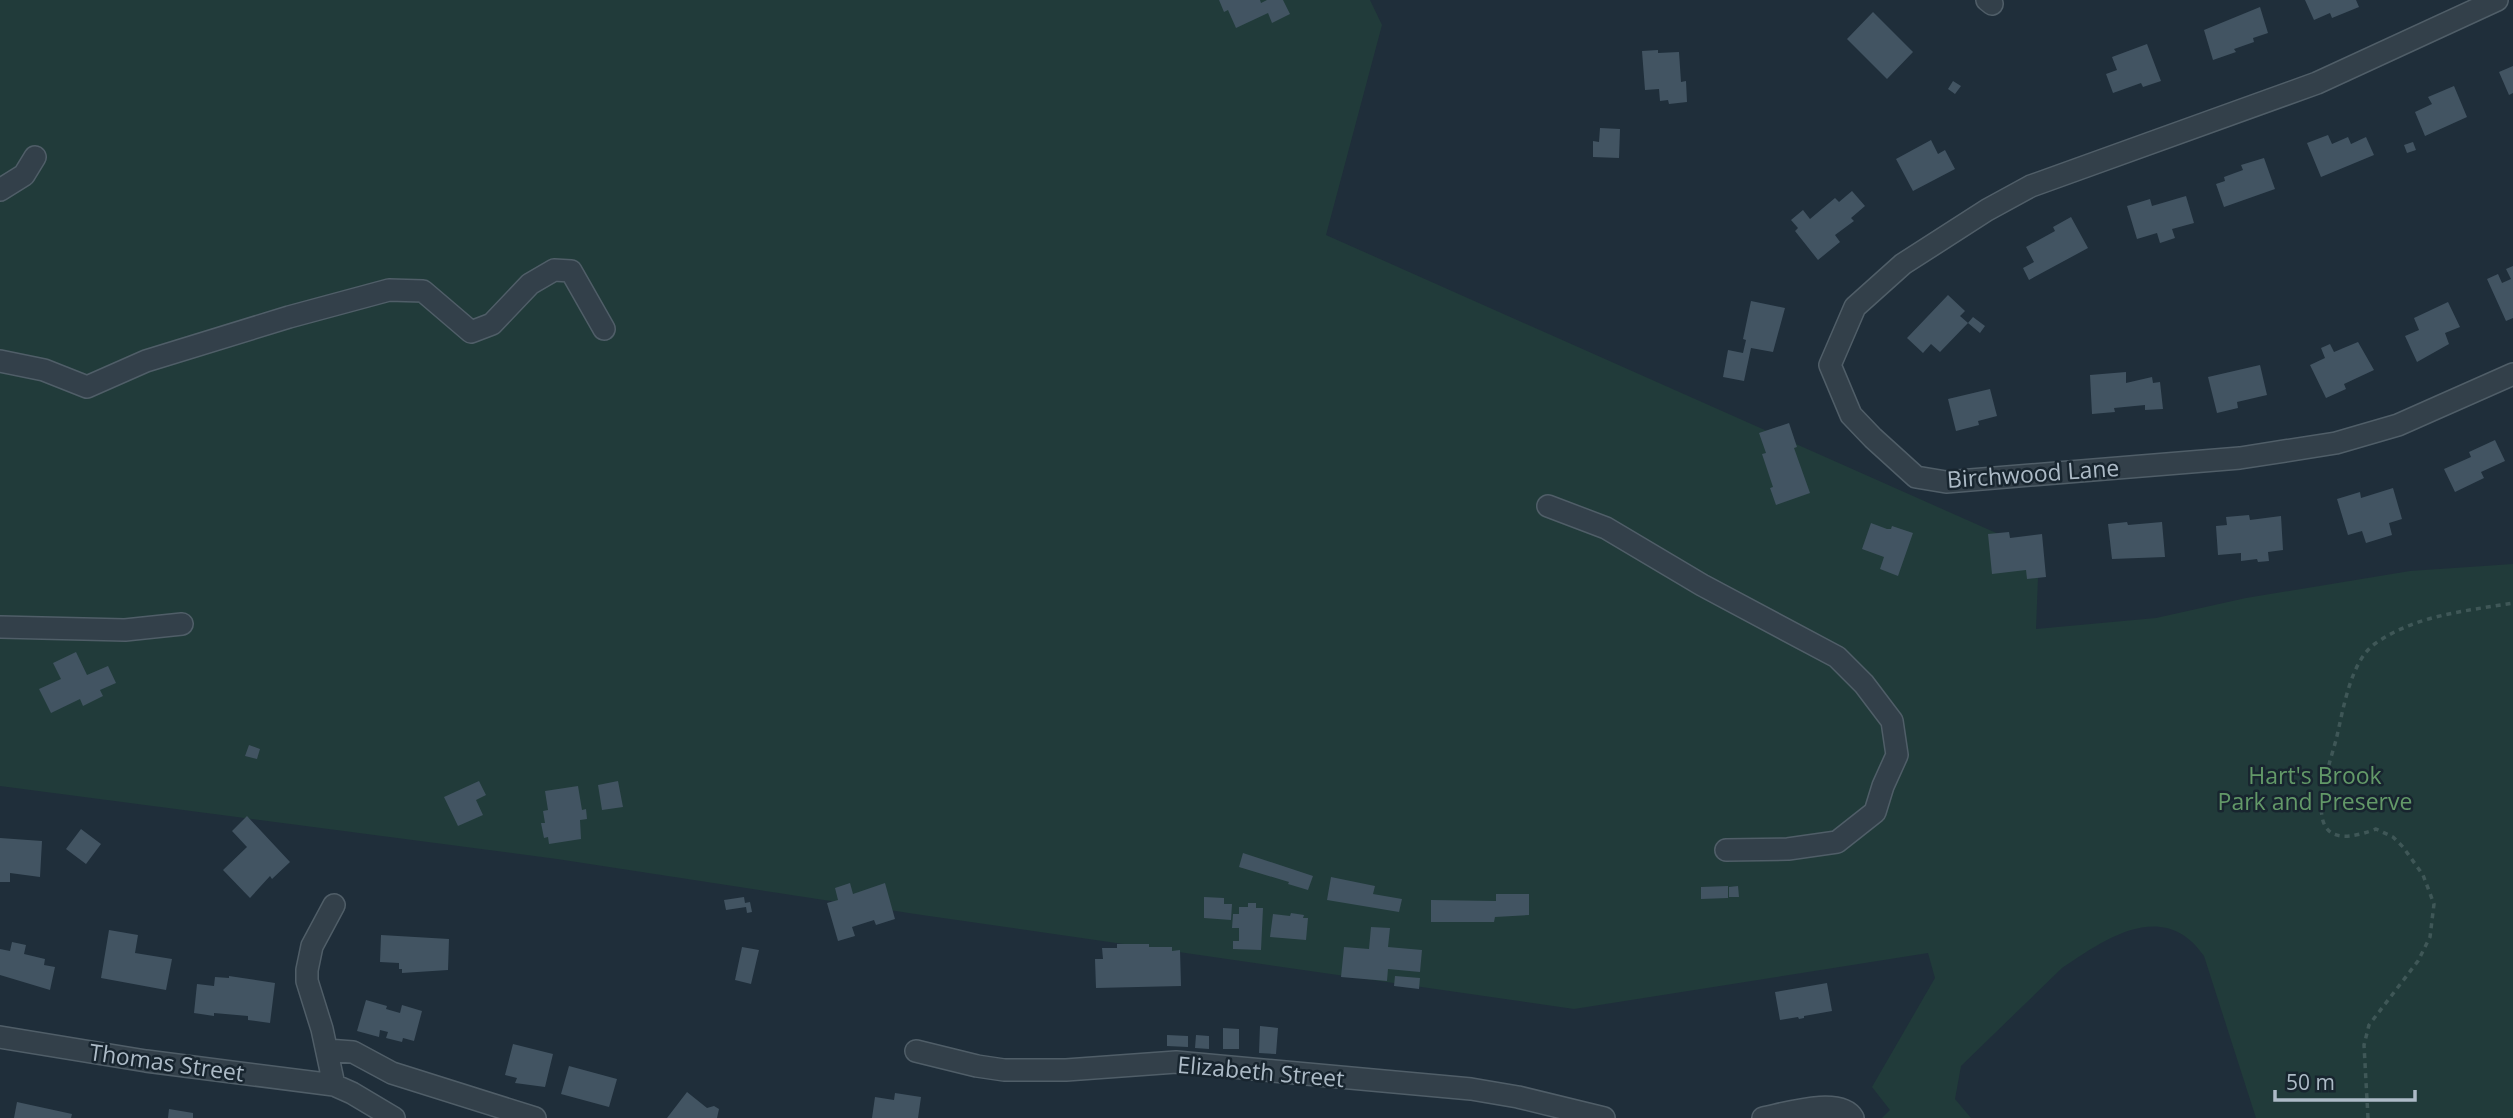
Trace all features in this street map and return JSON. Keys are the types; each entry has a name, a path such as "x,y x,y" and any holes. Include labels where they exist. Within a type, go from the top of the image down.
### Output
{"street":[{"name":"Birchwood Lane","path":"2497,0 2317,83 2031,186 2009,198 1903,264 1855,307 1830,365 1851,415 1873,438 1916,477 1945,482 2240,458 2336,443 2398,425 2513,374"},
{"path":"0,190 24,175 34,157"},
{"path":"0,361 44,370 87,387 146,361 289,317 389,290 423,291 471,332 492,324 530,284 554,271 571,271 604,329"},
{"path":"1548,506 1606,528 1702,585 1837,657 1864,684 1892,721 1897,755 1875,812 1866,820 1837,842 1788,849 1726,850"},
{"path":"0,627 125,630 182,624"},
{"path":"334,905 312,946 307,970 307,981 327,1049 334,1085"},
{"name":"Thomas Street","path":"0,1037 146,1061 334,1085 394,1118"},
{"path":"327,1049 353,1052 401,1076 535,1118"},
{"name":"Elizabeth Street","path":"916,1051 1004,1070 1066,1070 1176,1062 1471,1090 1518,1097 1604,1118"},
{"path":"1763,1118 1813,1108 1835,1107 1843,1109 1853,1118"}],"path":[{"path":"2368,1118 2364,1045 2369,1025 2418,961 2430,937 2434,904 2423,876 2393,837 2376,829 2357,837 2340,838 2329,831 2323,820 2321,793 2356,668 2373,644 2424,620 2513,603"}],"green space":[{"name":"Hart's Brook Park and Preserve","path":"0,0 1370,0 1382,25 1326,235 2039,552 2036,629 2156,618 2246,598 2410,571 2513,564 2513,1118 2256,1118 2204,956 2188,939 2171,929 2153,926 2116,936 2062,968 1961,1066 1955,1099 1971,1118 1882,1118 1890,1110 1872,1087 1935,978 1928,953 1574,1009 922,915 557,859 0,786"}],"building":[{"path":"1219,0 1260,0 1261,3 1267,0 1283,0 1290,14 1272,23 1268,13 1236,28 1228,10 1224,12"},
{"path":"2305,0 2356,0 2359,7 2332,18 2330,13 2314,20"},
{"path":"2260,7 2268,33 2253,38 2254,42 2234,49 2236,52 2213,60 2204,30"},
{"path":"1873,12 1913,52 1887,79 1847,39"},
{"path":"2147,44 2161,81 2143,87 2141,83 2113,93 2106,74 2117,70 2112,57"},
{"path":"1658,50 1658,53 1679,52 1681,82 1686,81 1687,102 1669,104 1668,100 1660,101 1659,89 1645,90 1642,51"},
{"path":"2513,66 2513,93 2509,95 2499,72"},
{"path":"1953,81 1961,86 1955,94 1948,89"},
{"path":"2454,86 2467,117 2425,136 2415,112 2432,104 2428,97"},
{"path":"1600,128 1620,129 1619,158 1593,157 1593,141 1599,142"},
{"path":"2328,135 2332,144 2348,137 2351,144 2366,137 2374,155 2321,177 2307,143"},
{"path":"1931,140 1938,154 1945,150 1955,169 1913,191 1896,159"},
{"path":"2413,142 2416,150 2407,153 2404,145"},
{"path":"2264,158 2275,189 2224,207 2216,184 2225,181 2224,177 2243,170 2241,165"},
{"path":"1852,191 1865,206 1851,218 1854,221 1835,235 1840,242 1818,260 1795,231 1798,228 1791,220 1803,210 1810,219 1835,198 1839,202"},
{"path":"2186,196 2194,223 2172,229 2175,238 2160,243 2157,233 2137,239 2127,206 2150,199 2152,206"},
{"path":"2071,217 2088,248 2029,280 2023,268 2034,262 2026,247 2055,231 2053,227"},
{"path":"2513,266 2513,318 2506,321 2487,279 2498,274 2502,283 2511,279 2506,269"},
{"path":"1948,295 1965,311 1960,316 1968,323 1940,352 1931,344 1923,353 1907,338"},
{"path":"1751,301 1785,308 1773,352 1751,348 1744,381 1723,377 1728,350 1743,353 1746,340 1743,339"},
{"path":"2448,302 2460,327 2445,333 2449,344 2417,362 2405,336 2419,330 2414,318"},
{"path":"1973,317 1985,326 1980,333 1968,323"},
{"path":"2358,342 2374,370 2344,384 2346,389 2326,398 2310,365 2325,358 2321,348 2330,344 2334,352"},
{"path":"2260,365 2267,395 2237,402 2238,408 2217,413 2208,377"},
{"path":"2126,372 2126,383 2152,377 2153,383 2160,382 2163,409 2145,410 2145,405 2114,408 2115,412 2092,414 2090,375"},
{"path":"1990,389 1997,416 1978,421 1979,425 1956,431 1948,399"},
{"path":"1789,423 1797,447 1794,448 1810,493 1776,505 1762,454 1766,453 1759,433"},
{"path":"2495,440 2505,461 2481,472 2484,478 2455,492 2444,469 2471,457 2469,452"},
{"path":"2393,488 2402,519 2389,523 2392,535 2366,543 2362,531 2348,535 2337,499 2360,492 2361,498"},
{"path":"2249,515 2250,520 2281,516 2283,550 2268,552 2269,561 2258,562 2257,559 2241,561 2241,553 2218,555 2216,526 2227,525 2226,517"},
{"path":"2127,522 2128,525 2162,522 2165,557 2112,559 2108,524"},
{"path":"1871,523 1887,529 1892,526 1913,533 1898,576 1880,569 1884,557 1862,549"},
{"path":"2009,532 2010,538 2042,534 2046,577 2027,579 2026,570 1992,574 1988,534"},
{"path":"76,652 87,675 108,666 116,683 100,690 103,696 83,706 80,699 51,713 39,689 61,679 53,663"},
{"path":"249,745 260,749 257,759 245,756"},
{"path":"479,781 486,795 476,800 483,815 458,826 444,797"},
{"path":"618,781 623,807 602,810 598,785"},
{"path":"578,786 582,810 586,809 587,819 580,820 581,839 549,844 548,837 544,838 541,823 545,823 543,811 548,810 545,791"},
{"path":"247,816 290,862 272,879 270,876 250,898 223,870 247,847 232,831"},
{"path":"81,829 101,844 86,864 66,849"},
{"path":"0,838 42,841 40,877 10,873 10,882 0,882"},
{"path":"1243,853 1313,876 1308,890 1239,867"},
{"path":"1331,877 1375,886 1373,894 1402,899 1399,912 1327,900"},
{"path":"850,883 853,894 885,883 895,919 876,925 874,920 852,927 855,936 838,941 827,903 838,900 835,888"},
{"path":"1728,886 1728,898 1701,899 1701,887"},
{"path":"1738,886 1739,897 1729,897 1729,887"},
{"path":"1496,894 1529,894 1529,915 1495,917 1494,922 1431,922 1431,900 1496,901"},
{"path":"744,897 745,903 750,902 752,912 747,913 746,907 726,910 724,900"},
{"path":"1204,897 1224,898 1224,904 1232,904 1231,920 1204,918"},
{"path":"1248,903 1256,903 1256,908 1263,908 1261,950 1233,949 1233,941 1239,941 1239,928 1232,928 1233,914 1239,914 1239,907 1248,907"},
{"path":"1291,913 1308,918 1306,940 1270,937 1273,914 1290,916"},
{"path":"1371,927 1390,928 1388,947 1422,950 1420,972 1388,969 1387,981 1341,977 1344,947 1369,949"},
{"path":"109,930 138,935 135,953 172,959 166,990 101,978"},
{"path":"381,935 449,939 448,970 402,973 399,963 380,962"},
{"path":"12,942 26,945 24,954 45,959 44,965 55,967 50,990 0,975 0,949 10,951"},
{"path":"1117,944 1149,944 1149,947 1172,947 1172,951 1180,950 1181,986 1096,988 1095,959 1103,959 1102,948 1117,948"},
{"path":"742,947 759,950 751,984 735,980"},
{"path":"229,976 275,983 270,1023 248,1020 248,1016 194,1013 197,984 214,986 215,977"},
{"path":"1395,976 1420,978 1419,989 1394,986"},
{"path":"1827,983 1832,1011 1799,1019 1780,1020 1775,992"},
{"path":"366,1000 400,1013 402,1005 422,1011 414,1041 403,1038 402,1042 386,1038 388,1032 380,1030 379,1037 357,1031"},
{"path":"1260,1026 1278,1028 1276,1054 1259,1053"},
{"path":"1223,1028 1239,1029 1239,1049 1223,1049"},
{"path":"1167,1035 1188,1036 1188,1047 1167,1046"},
{"path":"1196,1035 1209,1036 1209,1049 1195,1048"},
{"path":"513,1044 553,1054 545,1087 515,1083 517,1078 505,1075"},
{"path":"569,1066 617,1079 609,1107 561,1094"},
{"path":"687,1092 707,1108 714,1106 719,1109 717,1118 667,1118"},
{"path":"895,1093 921,1097 918,1118 872,1118 875,1097 894,1100"},
{"path":"17,1102 72,1114 71,1118 14,1118"},
{"path":"169,1109 193,1113 193,1118 168,1118"}]}
